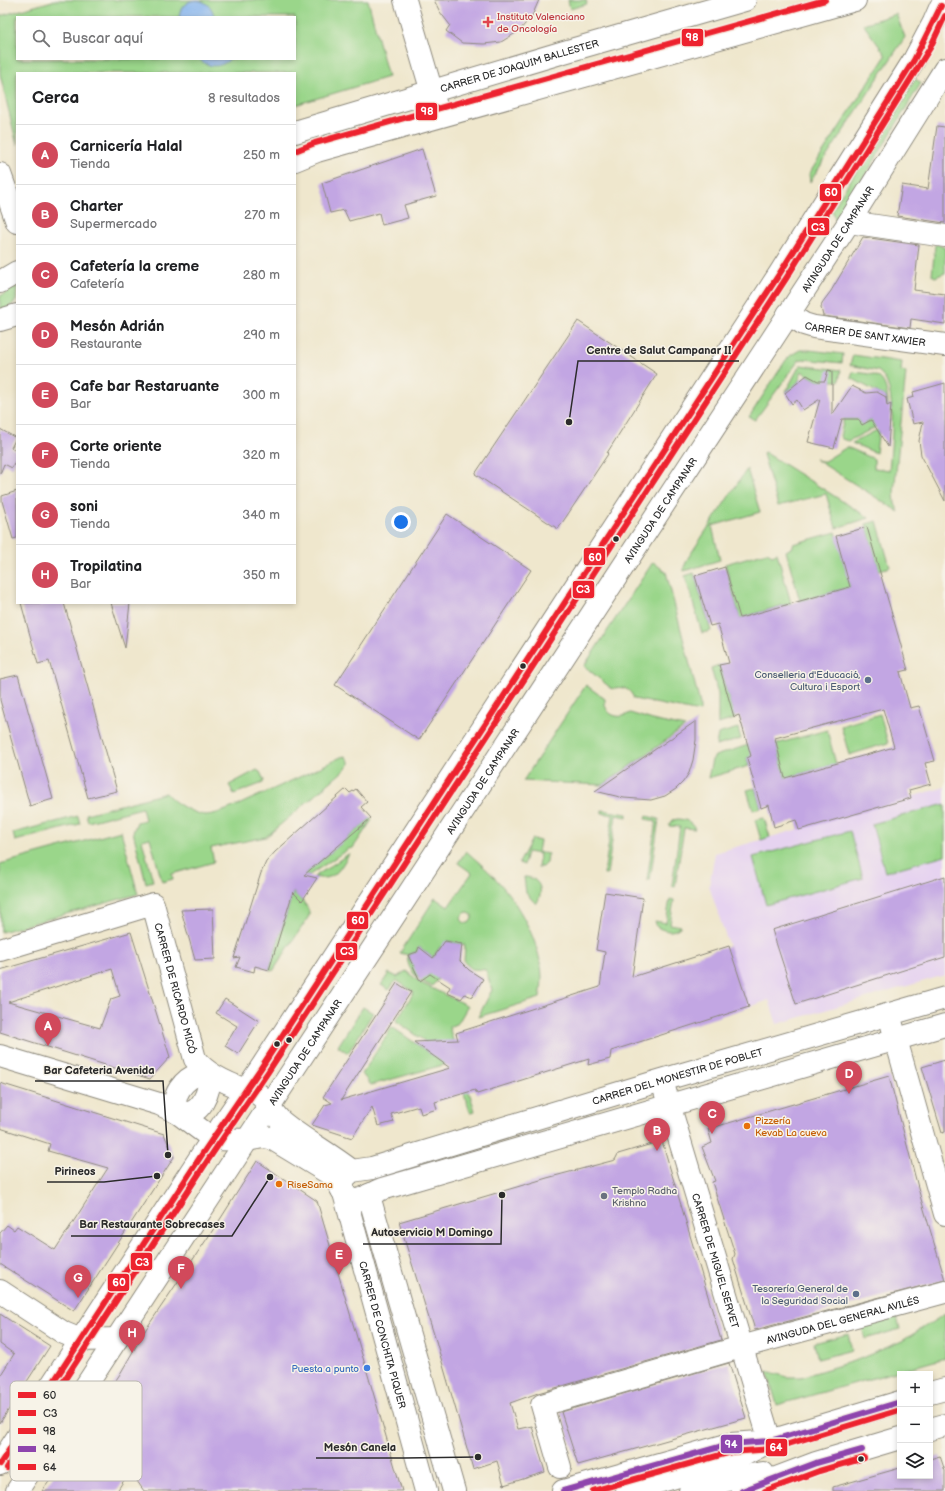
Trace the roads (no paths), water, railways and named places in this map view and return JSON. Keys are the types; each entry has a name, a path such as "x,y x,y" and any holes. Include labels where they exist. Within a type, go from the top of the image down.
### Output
{"street":[{"path":"405,0 439,117"},
{"name":"CARRER DE JOAQUIM BALLESTER","path":"296,132 744,0"},
{"path":"296,160 317,151 855,0"},
{"path":"54,1381 815,219 917,55 934,22 941,4"},
{"name":"AVINGUDA DE CAMPANAR","path":"89,1381 849,222 945,69"},
{"path":"0,174 16,219"},
{"path":"796,248 802,252 814,254 823,254 829,251 830,245 822,224 815,219"},
{"path":"849,222 945,236"},
{"path":"0,282 16,273"},
{"name":"CARRER DE SANT XAVIER","path":"788,314 804,324 814,327 945,345"},
{"path":"0,320 16,315"},
{"path":"704,389 728,405"},
{"path":"691,410 715,426"},
{"path":"629,503 665,502 652,469"},
{"path":"492,714 510,719 524,718 523,704 509,687"},
{"path":"457,766 455,776 459,784 468,788 477,786 481,783"},
{"name":"CARRER DE RICARDO MICÓ","path":"0,950 153,904 195,1059 201,1067 209,1073 246,1090"},
{"name":"CARRER DEL MONESTIR DE POBLET","path":"349,1181 411,1156 662,1080 945,998"},
{"path":"889,1014 945,1214"},
{"path":"246,1090 257,1093 264,1098 268,1107 282,1122 341,1162 349,1181 348,1198 357,1201 382,1188 945,1025"},
{"path":"0,1056 142,1098 163,1106 178,1114 213,1139"},
{"path":"178,1114 175,1100 178,1090 193,1075 200,1072 209,1073"},
{"name":"CARRER DE MIGUEL SERVET","path":"662,1080 770,1441"},
{"name":"CARRER DE CONCHITA PIQUER","path":"213,1139 247,1140 263,1137 271,1138 328,1172 335,1178 349,1181 348,1212 425,1488 452,1484 371,1203 370,1194"},
{"path":"411,1156 417,1178"},
{"path":"0,1290 64,1333 81,1340 117,1339"},
{"name":"AVINGUDA DEL GENERAL AVILÉS","path":"560,1468 542,1405 741,1347 945,1292"},
{"path":"933,1393 945,1389"},
{"path":"628,1491 734,1460 770,1441 897,1403"},
{"path":"933,1429 945,1425"},
{"path":"743,1491 816,1463 897,1439"},
{"path":"563,1491 730,1444 770,1441"},
{"path":"0,1464 10,1449"},
{"path":"690,1491 738,1477 816,1463"},
{"name":"AVINGUDA DE CAMPANAR","path":"17,1491 24,1481"}],"water":[{"path":"196,0 203,2 211,7 214,16 179,16 184,5"},
{"path":"200,60 229,60 214,66"}],"place":[{"name":"Instituto Valenciano de Oncología","path":"488,22"},
{"name":"Centre de Salut Campanar II","path":"569,422"},
{"name":"Conselleria d'Educació, Cultura i Esport","path":"868,680"},
{"name":"Carnicería Halal","path":"48,1046"},
{"name":"Mesón Adrián","path":"849,1094"},
{"name":"Pizzería Kevab La cueva","path":"747,1126"},
{"name":"Cafetería la creme","path":"712,1134"},
{"name":"Charter","path":"657,1151"},
{"name":"Bar Cafeteria Avenida","path":"168,1155"},
{"name":"Pirineos","path":"157,1176"},
{"name":"Bar Restaurante Sobrecases","path":"270,1177"},
{"name":"RiseSama","path":"279,1184"},
{"name":"Autoservicio M Domingo","path":"502,1195"},
{"name":"Templo Radha Krishna","path":"604,1196"},
{"name":"Cafe bar Restaruante","path":"339,1275"},
{"name":"Corte oriente","path":"181,1289"},
{"name":"Tesorería General de la Seguridad Social","path":"856,1294"},
{"name":"soni","path":"78,1298"},
{"name":"Tropilatina","path":"132,1353"},
{"name":"Puesta a punto","path":"367,1368"},
{"name":"Mesón Canela","path":"478,1457"}]}
